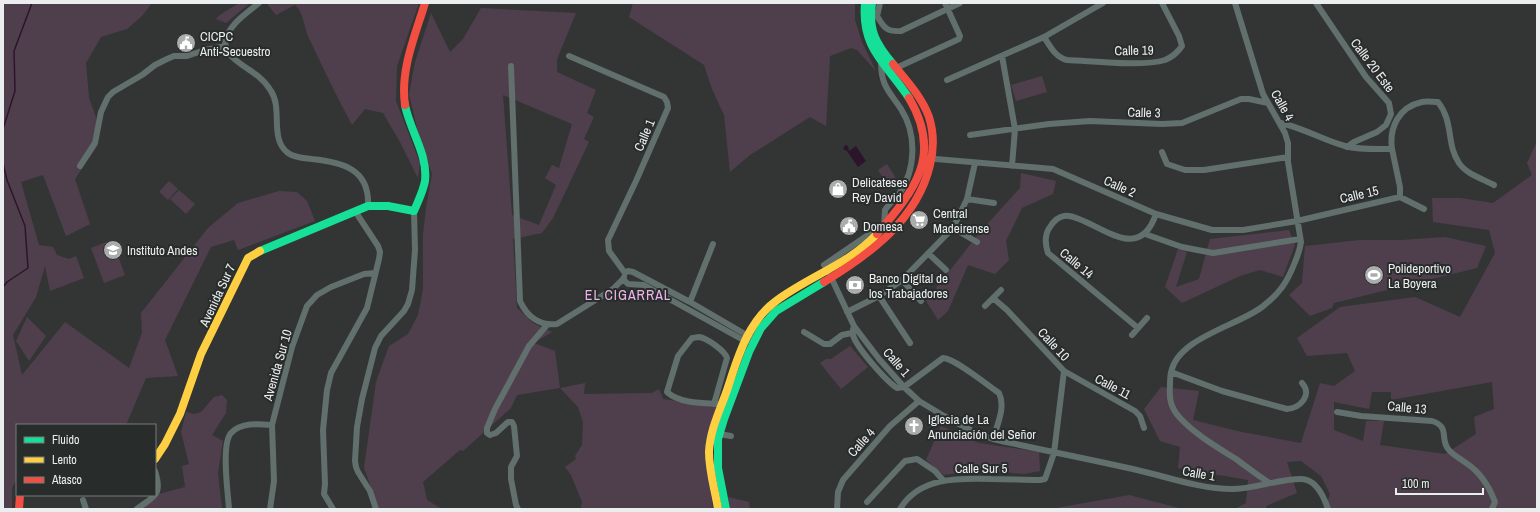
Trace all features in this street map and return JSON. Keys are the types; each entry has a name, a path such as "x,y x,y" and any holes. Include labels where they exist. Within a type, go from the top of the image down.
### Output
{"main road":[{"path":"414,211 425,179 424,164 420,148 407,117 404,96 404,80 407,60 425,3"},
{"path":"726,509 716,457 720,434 738,378 761,327 776,311 828,271 864,246 884,227 908,197 928,158 924,136 915,106 881,62 870,44 866,34 864,12 865,3"},
{"path":"718,509 713,482 710,449 718,404 746,338 759,316 773,303 828,271 868,253 886,237 903,218 921,194 927,179 932,129 927,111 916,91 881,49 873,32 870,20 872,3"},
{"name":"Avenida Sur 7","path":"156,458 165,444 177,420 201,354 248,258 254,254 368,206 388,206 414,211"},
{"path":"19,509 20,496"}],"street":[{"path":"259,3 234,24 227,37 226,46 229,54 260,77 272,93 275,99 278,138 284,150 293,156 333,161 347,166 354,171 365,184 368,197 368,206"},
{"path":"880,3 877,16 882,26 892,32 901,31 949,5 960,3"},
{"path":"947,80 1044,37 1103,3"},
{"name":"Calle 19","path":"1044,37 1055,53 1062,59 1067,60 1137,63 1166,59 1179,50 1182,46 1179,36 1162,3"},
{"name":"Calle 4","path":"1235,3 1258,79 1268,103 1281,123 1285,133 1297,220"},
{"name":"Calle 20 Este","path":"1316,3 1366,77 1388,103 1390,114 1386,125 1377,132 1354,142 1347,147"},
{"path":"896,68 959,39 960,36 949,5"},
{"path":"80,166 95,143 101,112 108,97 113,92 174,56 187,56 205,50 226,46"},
{"name":"Calle 1","path":"569,56 664,97 667,102 668,108 608,240 609,251 624,276"},
{"path":"1002,56 1015,129 1012,166"},
{"path":"881,62 883,82 905,116 909,126 912,158 906,182 885,210 884,227"},
{"path":"511,66 520,301 527,313 532,318 547,325"},
{"name":"Calle 3","path":"970,135 1049,124 1090,121 1162,124 1182,123 1241,100 1249,99 1268,103"},
{"path":"1424,209 1400,197 1400,187 1392,149 1392,134 1397,120 1408,107 1423,101 1438,102 1444,110 1449,125 1452,145 1459,164 1469,172 1494,185"},
{"path":"1281,123 1298,127 1313,135 1347,147 1392,149"},
{"path":"1162,152 1167,164 1185,170 1226,167 1288,157"},
{"name":"Calle 2","path":"928,158 1053,169 1156,214 1212,230 1243,230 1297,220"},
{"path":"847,312 878,296 902,280 953,228 967,199 975,163"},
{"name":"Calle 15","path":"1297,220 1400,197"},
{"path":"967,199 994,203"},
{"path":"333,509 324,494 323,430 327,390 331,373 367,308 374,285 380,252 378,246 355,211"},
{"path":"376,509 370,491 356,467 358,420 375,348 382,336 404,311 408,304 412,290 415,250 414,211"},
{"path":"1156,214 1145,234 1182,248 1213,253 1300,239"},
{"name":"Calle 14","path":"1138,328 1048,253 1045,243 1048,230 1055,221 1064,216 1071,216 1085,221 1125,239 1135,239 1145,234"},
{"name":"Calle 1","path":"1268,482 1215,447 1180,418 1169,397 1171,372 1177,359 1188,347 1203,337 1256,311 1275,297 1283,288 1290,275 1300,249 1297,220"},
{"path":"953,228 977,242"},
{"path":"690,302 713,244"},
{"path":"929,254 946,270"},
{"path":"518,509 511,479 511,467 517,456 514,426 512,422 508,422 496,433 490,435 487,433 487,428 528,346 547,325 561,322 613,289 628,271 633,272 645,282 754,342"},
{"name":"Calle 1","path":"828,271 854,326 879,359 904,387 920,401 950,420 976,433 994,439 1054,453 1138,470 1201,485 1232,489 1268,482"},
{"name":"Avenida Sur 10","path":"270,509 274,481 272,425 292,347 307,306 318,295 331,287 358,276 375,273"},
{"path":"624,276 628,284 645,282 690,302 746,338"},
{"path":"902,280 922,301"},
{"path":"985,306 1001,290"},
{"path":"878,296 910,342"},
{"name":"Calle 10","path":"993,298 1013,316 1064,371 1054,453"},
{"path":"1132,335 1146,318"},
{"path":"854,326 852,333 864,354 894,386 900,388 904,387 943,358 947,358 999,393 1002,400 1001,411 994,439"},
{"path":"804,332 824,344 830,344 842,335 852,333"},
{"path":"699,337 726,353 727,358 718,404 680,399 667,392 678,356 692,338 699,337"},
{"name":"Calle 11","path":"1064,371 1136,411 1140,416 1144,428"},
{"path":"1171,372 1222,391 1287,408 1294,408 1304,400 1307,394 1306,387 1302,383"},
{"name":"Calle 4","path":"837,509 840,484 877,438 920,401"},
{"name":"Calle 13","path":"1337,412 1361,416 1432,421 1438,423 1444,430 1445,443 1449,451 1473,468 1482,477 1491,491 1495,502 1492,509"},
{"path":"229,509 225,465 227,444 231,433 240,427 254,424 272,425"},
{"path":"720,434 731,436"},
{"name":"Calle Sur 5","path":"900,509 902,505 919,489 943,480 974,478 1045,479 1054,453"},
{"path":"867,502 905,460 917,459 935,471 943,480"},
{"path":"156,475 159,487 158,493 156,495"},
{"path":"1268,482 1304,479 1315,484 1324,497 1328,509"},
{"path":"137,509 154,496"},
{"path":"83,500 86,509"}],"shaded area":[{"path":"3,3 152,3 142,16 127,29 101,37 86,63 89,98 97,120 97,146 75,179 90,224 66,236 43,175 21,182 39,245 53,247 57,255 69,259 76,256 84,278 50,291 45,266 36,297 13,335 22,375 65,322 129,368 142,333 141,313 208,228 238,203 279,191 297,192 307,201 315,221 238,250 234,240 211,247 165,340 178,376 146,378 126,424 16,424 16,481 12,488 12,509 3,509"},
{"path":"239,3 250,3 226,23 216,19 217,17"},
{"path":"419,3 397,66 396,101 420,163 418,178 400,142 383,113 365,109 352,125 308,36 302,15 298,8 295,5 276,15 267,4"},
{"path":"633,3 855,3 855,20 862,42 876,71 857,50 851,48 830,56 826,126 810,117 750,155 730,172 724,115 712,89 704,65 629,17"},
{"path":"481,8 576,13 557,59 557,72 596,90 587,113 594,117 584,139 589,142 553,218 542,233 513,239 517,308 533,323 552,332 534,343 555,351 560,388 517,395 511,408 463,451 460,450 423,482 427,500 442,509 379,509 364,468 376,382 389,346 408,334 418,315 423,289 423,234 432,174 418,132 409,94 415,62 431,13 450,52 463,39","holes":["503,95 572,124 559,168 552,165 545,178 556,185 539,225 512,215"]},
{"path":"1042,76 1047,92 1016,101 1011,85"},
{"path":"1537,141 1537,509 1325,509 1330,494 1321,476 1301,461 1287,462 1297,493 1266,506 1267,509 1235,509 1246,503 1248,480 1178,468 1180,447 1160,441 1144,409 1161,387 1199,391 1193,420 1237,431 1301,443 1320,383 1334,386 1355,371 1347,353 1307,356 1297,338 1340,307 1415,297 1460,317 1495,253 1489,230 1433,222 1432,198 1460,198 1493,203 1532,175 1527,163","holes":["1492,382 1494,409 1474,417 1476,434 1445,454 1380,445 1384,421 1366,421 1363,441 1334,430 1334,402 1369,409 1372,392 1391,392 1391,400"]},
{"path":"845,145 848,146 849,151 856,146 866,161 858,167 847,151 843,149"},
{"path":"887,164 897,180 888,186 878,170"},
{"path":"1021,173 1056,181 1053,194 1022,208 1006,241 1009,260 995,274 968,265 948,311 938,320 926,301 980,232 1020,188"},
{"path":"169,181 178,189 168,200 159,192"},
{"path":"179,190 195,204 186,214 170,199"},
{"path":"1289,230 1295,245 1283,277 1260,270 1240,276 1182,303 1165,287 1178,249 1187,252 1176,287 1199,279 1210,239"},
{"name":"Polideportivo La Boyera","path":"1445,237 1486,246 1477,268 1334,303 1332,308 1310,316 1289,295 1302,283 1305,246 1360,240 1402,240"},
{"path":"112,240 125,275 104,283 91,248"},
{"path":"27,317 46,336 29,361 16,341"},
{"path":"850,346 868,367 841,389 820,363 826,359 831,359"},
{"path":"585,383 584,394 652,393 659,389 663,399 717,407 705,450 713,509 581,509 582,502 571,475 565,467 576,459 575,456 582,445 583,422 578,407 560,388"},
{"path":"222,395 227,400 226,413 212,435 223,441 218,473 222,509 141,509 159,494 185,487 182,466 189,464 181,432 186,412 194,414 201,412 214,397"},
{"path":"941,426 979,443 1039,452 1040,471 1024,474 982,470 944,475 926,460"},
{"path":"1129,495 1183,509 1051,509"},
{"path":"728,497 749,502 750,509 730,509"}],"waterway":[{"path":"3,129 15,91 14,51 32,3"},
{"path":"3,163 7,180 25,226 28,268 7,282 3,287"}],"traffic: fast":[{"path":"865,3 865,19 871,44 884,65 909,98"},
{"path":"872,3 872,29 882,50 893,64"},
{"path":"260,251 368,206 388,206 414,211 422,193 425,181 425,171 424,161 407,115 405,105"},
{"path":"726,509 718,468 718,439 749,352 761,328 776,311 824,282"}],"traffic: slow":[{"path":"718,509 709,459 711,437 739,356 750,331 757,320 776,301 788,292 854,254 877,234"},
{"path":"156,458 165,444 180,414 201,354 248,258 260,251"}],"traffic: jam":[{"path":"405,105 404,92 406,66 425,3"},
{"path":"824,282 858,260 889,234 903,219 924,185 930,165 933,141 929,117 918,96 893,64"},
{"path":"877,234 903,202 913,187 920,171 924,154 924,137 919,118 909,98"},
{"path":"19,509 20,496"}],"place":[{"name":"CICPC Anti-Secuestro","path":"186,43"},
{"name":"Delicateses Rey David","path":"838,189"},
{"name":"Central Madeirense","path":"919,220"},
{"name":"Domesa","path":"849,226"},
{"name":"Instituto Andes","path":"113,250"},
{"name":"Polideportivo La Boyera","path":"1374,275"},
{"name":"Banco Digital de los Trabajadores","path":"855,285"},
{"name":"Iglesia de La Anunciación del Señor","path":"914,426"}],"district":[{"name":"EL CIGARRAL","path":"628,295"}]}
